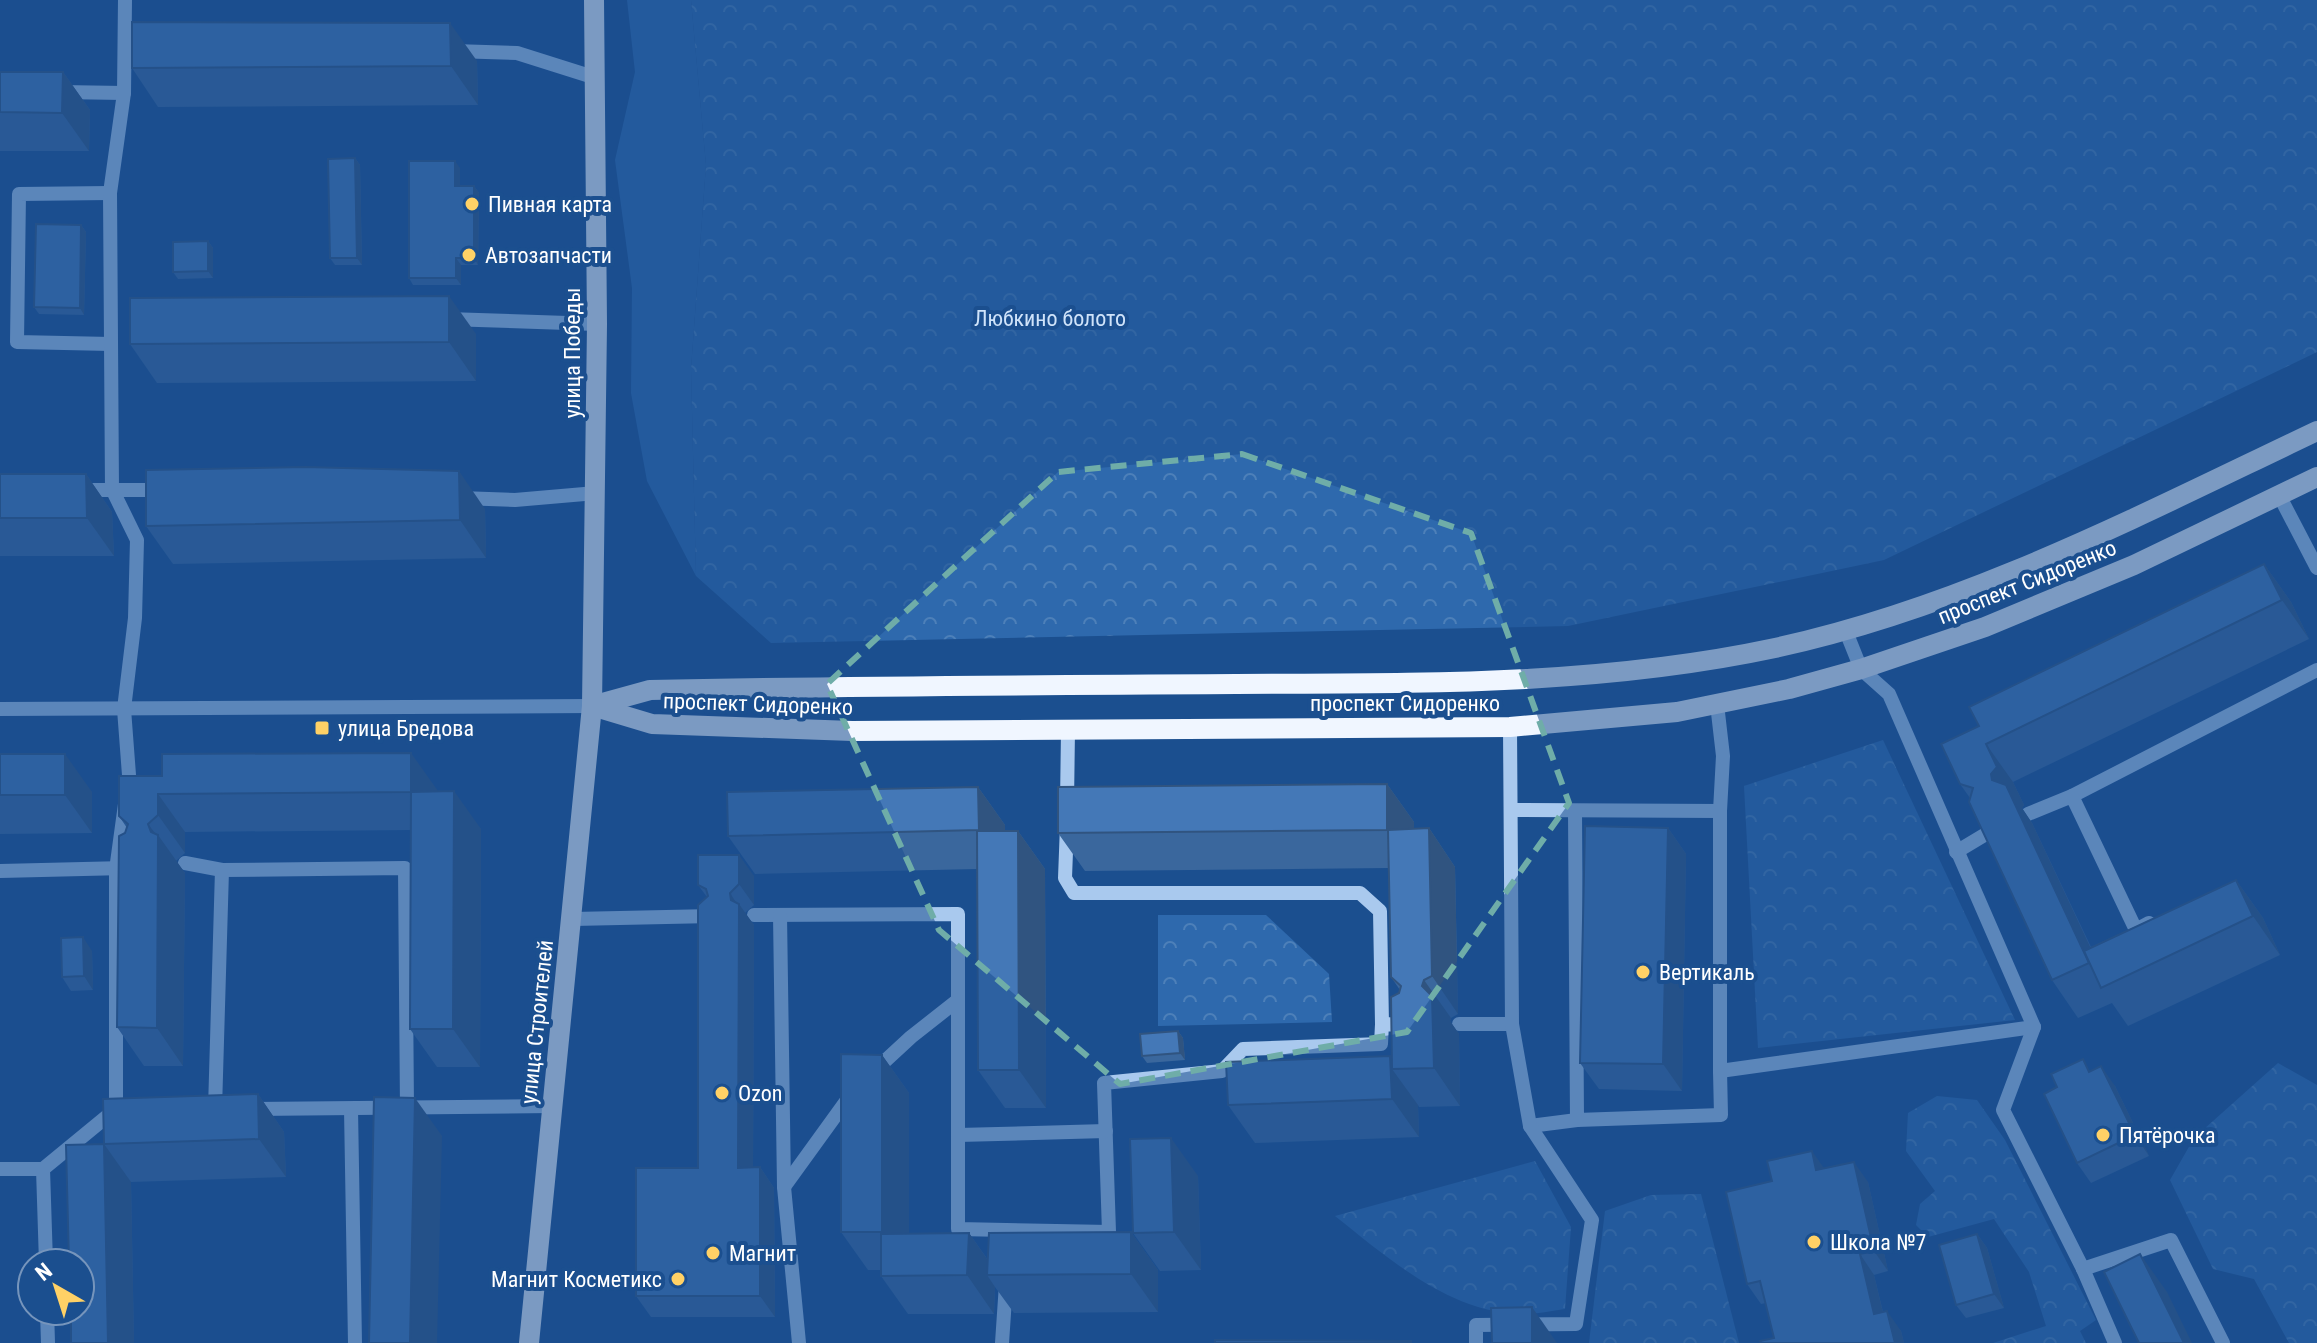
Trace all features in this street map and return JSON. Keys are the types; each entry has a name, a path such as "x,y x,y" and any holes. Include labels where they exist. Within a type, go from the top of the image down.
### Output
{"main road":[{"name":"улица Победы","path":"592,706 597,324 594,0"},
{"name":"проспект Сидоренко","path":"592,706 650,690 666,689 1506,683 1660,668 1776,648 1845,629 2020,569 2317,431"},
{"name":"проспект Сидоренко","path":"592,706 652,724 852,731 1510,727 1593,722 1717,704 1861,669 2060,598 2317,477"},
{"name":"улица Строителей","path":"529,1343 592,706"}],"street":[{"path":"0,1169 43,1169 123,1109 116,870 129,775 124,709 135,618 137,540 112,489 110,193 124,93 125,0"},
{"path":"125,38 141,39"},
{"path":"439,50 517,53 593,77"},
{"path":"47,92 124,93"},
{"path":"110,193 19,194 17,342 111,344"},
{"path":"111,310 126,311"},
{"path":"424,318 597,324"},
{"path":"70,491 174,490"},
{"path":"438,498 515,500 596,493"},
{"path":"2279,495 2317,568"},
{"path":"1845,629 1861,669 1889,694 2034,1027 2003,1110 2083,1269 2115,1343"},
{"path":"2028,814 2072,796 2317,670"},
{"path":"1530,1126 1577,1120 1721,1115 1720,811 1723,756 1717,704"},
{"path":"0,709 592,706"},
{"path":"1476,1343 1476,1325 1576,1324 1592,1220 1530,1126 1512,1024 1510,727"},
{"path":"754,915 958,914 958,1229 1003,1237 1109,1232 1104,1083 1222,1071 1243,1049 1381,1044 1380,911 1360,893 1074,893 1065,878 1068,730"},
{"path":"2072,796 2136,930 2162,916"},
{"path":"1512,810 1720,811"},
{"path":"1575,811 1577,1120"},
{"path":"1956,852 1991,831"},
{"path":"185,863 222,870 405,868 407,1109"},
{"path":"0,871 116,870 145,864"},
{"path":"222,870 208,1109 552,1106"},
{"path":"780,915 784,1187 799,1343"},
{"path":"573,919 713,916"},
{"path":"784,1187 851,1094 911,1037 958,1000"},
{"path":"1382,1024 1418,1025"},
{"path":"1459,1024 1512,1024"},
{"path":"1720,1071 2034,1027"},
{"path":"351,1109 355,1343"},
{"path":"958,1135 1106,1131"},
{"path":"43,1169 45,1247"},
{"path":"2083,1269 2171,1240 2223,1343"},
{"path":"1002,1343 1006,1272"}],"highlighted area":[{"path":"1242,454 1471,533 1569,803 1407,1032 1120,1084 939,930 827,684 1058,472"}],"green space":[{"path":"627,0 691,0 706,165 691,369 696,576 647,481 631,393 632,288 615,160 635,72"},
{"name":"Любкино болото","path":"691,0 2317,0 2317,352 1884,560 1568,626 771,643 696,576 691,369 706,165"},
{"path":"1883,740 2015,1020 1758,1048 1744,786"},
{"path":"1158,915 1266,915 1329,974 1332,1022 1158,1026"},
{"path":"2278,1063 2317,1085 2317,1343 2289,1343 2254,1279 2213,1269 2170,1180 2194,1138"},
{"path":"1937,1096 1977,1100 2005,1140 2096,1320 2080,1331 2086,1343 1993,1343 2046,1326 2029,1272 1994,1219 1928,1237 1916,1225 1920,1204 1935,1191 1906,1151 1908,1113"},
{"path":"1535,1161 1571,1227 1565,1309 1523,1314 1496,1312 1471,1305 1422,1281 1335,1216"},
{"path":"1701,1194 1739,1343 1589,1343 1605,1211 1651,1195"}],"building":[{"path":"132,22 450,23 451,66 132,68"},
{"path":"0,72 63,72 62,113 0,112"},
{"path":"355,158 357,258 330,258 328,159"},
{"path":"409,161 455,161 455,186 474,186 474,258 456,258 456,278 409,278"},
{"path":"36,224 81,225 80,308 34,307"},
{"path":"208,241 208,271 173,272 173,242"},
{"path":"449,296 449,342 130,344 130,298"},
{"path":"305,467 459,471 460,520 146,526 146,470"},
{"path":"0,474 86,474 87,518 0,518"},
{"path":"2264,564 2282,600 1986,744 1997,767 1991,774 1992,780 2006,785 2089,963 2052,980 1969,802 1973,788 1960,784 1941,744 1979,726 1969,707"},
{"path":"411,753 411,792 158,794 158,815 148,824 151,832 158,835 157,1028 117,1027 119,836 125,833 128,824 119,816 119,776 162,776 162,754"},
{"path":"0,754 65,754 65,795 0,795"},
{"path":"1387,784 1387,830 1058,833 1058,787"},
{"path":"978,787 979,830 728,836 727,792"},
{"path":"454,791 453,1029 410,1029 411,792"},
{"name":"Вертикаль","path":"1585,826 1668,828 1663,1064 1580,1063"},
{"path":"1429,828 1432,976 1424,980 1422,986 1432,996 1434,1068 1392,1069 1391,997 1399,993 1401,986 1391,977 1388,830"},
{"path":"977,831 1018,831 1019,1070 978,1070"},
{"path":"698,855 739,855 739,884 730,893 731,900 739,904 738,1168 760,1167 760,1296 636,1296 636,1168 698,1168 698,905 708,896 706,889 698,885"},
{"path":"2236,880 2253,916 2101,988 2084,951"},
{"path":"83,937 84,976 62,977 61,938"},
{"path":"1178,1031 1180,1053 1142,1056 1140,1034"},
{"path":"841,1054 882,1055 882,1232 841,1232"},
{"path":"1390,1056 1392,1099 1228,1105 1226,1062"},
{"name":"Пятёрочка","path":"2083,1059 2089,1072 2101,1066 2135,1135 2077,1163 2044,1094 2057,1087 2051,1074"},
{"path":"258,1094 259,1139 104,1144 103,1099"},
{"path":"374,1097 415,1098 410,1343 369,1343"},
{"path":"1171,1138 1174,1232 1133,1233 1130,1139"},
{"path":"104,1144 108,1343 71,1343 71,1327 96,1327 96,1247 69,1247 66,1145"},
{"name":"Школа №7","path":"1812,1151 1816,1170 1854,1162 1874,1251 1860,1254 1874,1314 1887,1311 1895,1343 1760,1341 1774,1338 1760,1281 1747,1284 1726,1192 1772,1181 1767,1161"},
{"path":"1131,1232 1131,1274 987,1275 989,1233"},
{"path":"969,1233 967,1275 881,1276 881,1234"},
{"path":"1977,1234 1994,1294 1956,1305 1939,1245"},
{"path":"2140,1254 2184,1343 2139,1343 2104,1272"},
{"path":"1532,1307 1532,1343 1492,1343 1491,1308"},
{"path":"1215,1340 1411,1341 1411,1343 1215,1343"}],"place":[{"name":"Пивная карта","path":"472,204"},
{"name":"Автозапчасти","path":"469,255"},
{"name":"улица Бредова","path":"322,728"},
{"name":"Вертикаль","path":"1643,972"},
{"name":"Ozon","path":"722,1093"},
{"name":"Пятёрочка","path":"2103,1135"},
{"name":"Школа №7","path":"1814,1242"},
{"name":"Магнит","path":"713,1253"},
{"name":"Магнит Косметикс","path":"678,1279"}]}
